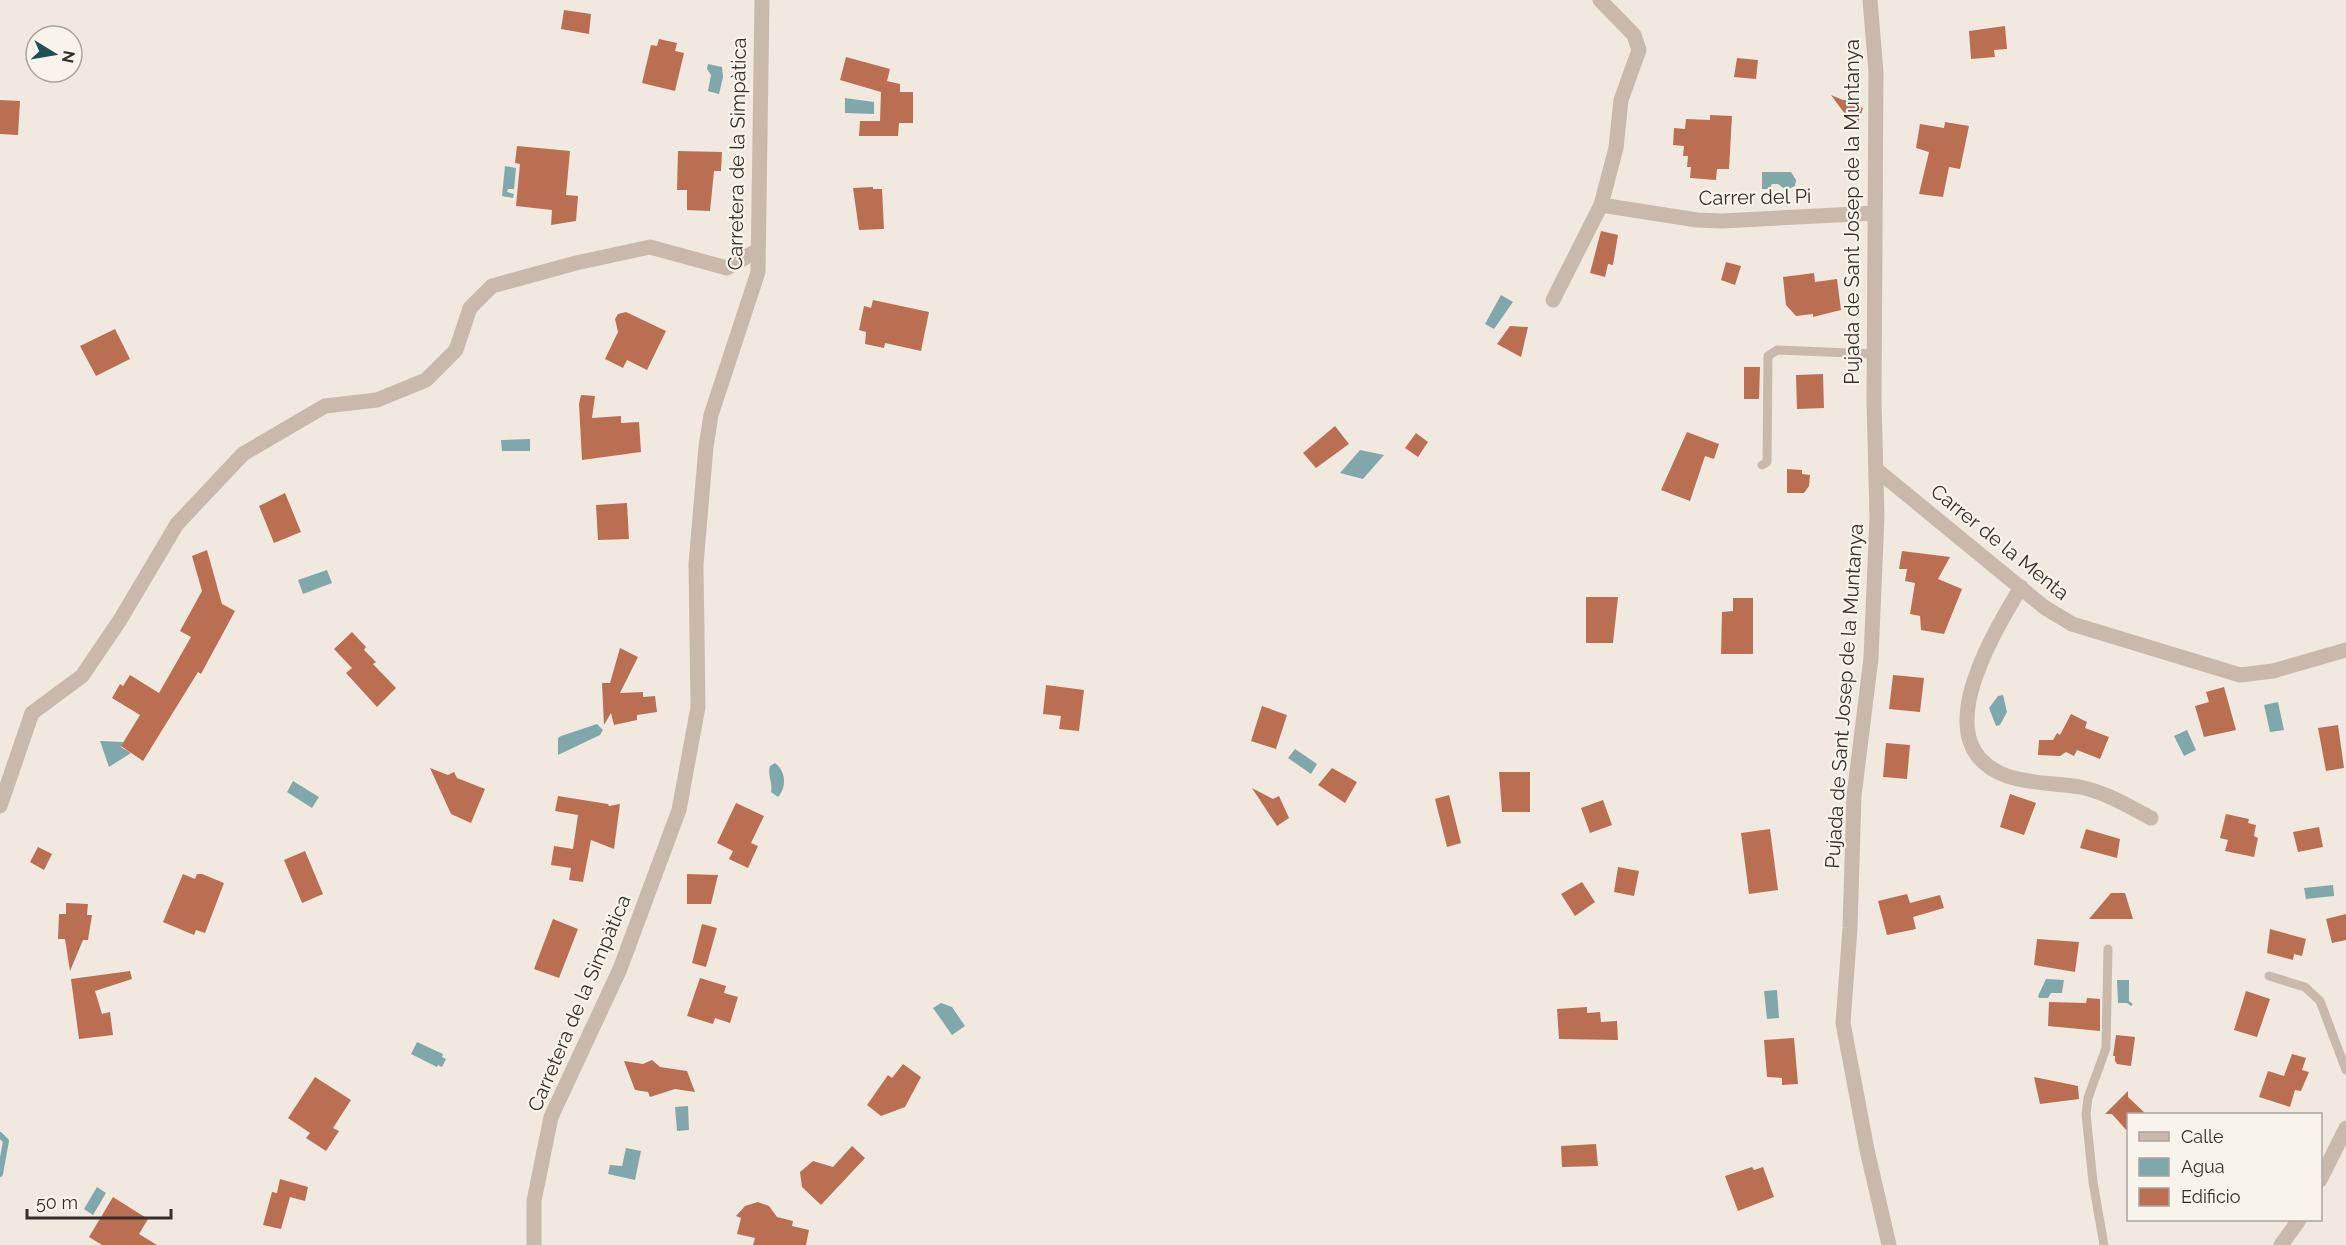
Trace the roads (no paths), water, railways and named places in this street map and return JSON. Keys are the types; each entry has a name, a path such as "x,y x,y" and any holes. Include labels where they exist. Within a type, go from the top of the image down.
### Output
{"street":[{"name":"Carretera de la Simpàtica","path":"534,1245 534,1201 551,1117 620,969 678,810 699,707 696,564 706,447 711,415 758,272 762,0"},
{"path":"1553,300 1601,205 1616,148 1621,100 1639,50 1634,35 1600,0"},
{"name":"Pujada de Sant Josep de la Muntanya","path":"1870,0 1875,72 1874,354 1877,470 1874,610 1863,734 1854,796 1851,916 1843,1023 1867,1150 1889,1245"},
{"name":"Carrer del Pi","path":"1601,205 1697,220 1722,221 1875,213"},
{"path":"0,806 32,712 82,676 120,620 177,524 243,454 325,406 377,400 426,380 456,350 470,309 492,285 650,248 727,268 758,250"},
{"name":"Carrer de la Menta","path":"1877,470 2058,617 2072,624 2228,674 2273,671 2346,650"},
{"path":"2022,587 1980,658 1974,675 1968,717 1970,737 1978,759 1984,765 2010,777 2081,787 2115,799 2151,818"},
{"path":"2322,1176 2346,1128"},
{"path":"2281,1245 2298,1221"}],"lane":[{"path":"1762,465 1767,462 1769,439 1768,356 1777,350 1874,354"},
{"path":"2104,1245 2093,1182 2086,1114 2088,1098 2106,1048 2108,949"},
{"path":"2269,976 2305,987 2320,1001 2346,1070"}],"water":[{"path":"708,64 722,67 723,77 719,94 708,91 711,75 707,69"},
{"path":"845,98 874,102 874,114 845,113"},
{"path":"505,166 516,168 514,189 508,189 507,192 514,194 513,198 502,196"},
{"path":"1762,172 1791,172 1796,180 1795,186 1786,190 1778,184 1772,184 1769,189 1762,189"},
{"path":"1501,295 1513,302 1494,329 1485,324"},
{"path":"530,439 530,451 502,451 501,440"},
{"path":"1360,450 1384,455 1363,479 1340,473"},
{"path":"327,570 332,583 303,594 298,580"},
{"path":"2003,695 2007,712 2000,725 1996,726 1989,708 1998,696"},
{"path":"2278,702 2284,730 2270,732 2264,705"},
{"path":"597,724 603,730 600,735 558,755 558,738"},
{"path":"2187,730 2196,750 2184,756 2174,736"},
{"path":"100,741 123,742 121,747 131,753 109,767"},
{"path":"1295,749 1317,764 1311,774 1288,758"},
{"path":"775,763 779,766 784,779 783,789 778,797 771,792 769,772 770,766"},
{"path":"293,781 319,797 312,808 287,792"},
{"path":"2333,885 2334,896 2306,899 2304,888"},
{"path":"2046,979 2064,980 2062,993 2051,993 2048,998 2039,998"},
{"path":"2117,980 2129,980 2129,1001 2133,1004 2131,1006 2127,1003 2118,1003"},
{"path":"1777,990 1779,1018 1767,1019 1764,991"},
{"path":"941,1003 952,1007 965,1026 952,1035 933,1008"},
{"path":"417,1042 443,1054 442,1057 446,1059 442,1067 438,1065 437,1067 411,1054"},
{"path":"688,1106 689,1130 677,1131 675,1107"},
{"path":"626,1148 641,1151 635,1180 608,1174 610,1165 622,1166"},
{"path":"97,1187 106,1193 93,1215 84,1209"}],"waterway":[{"path":"0,1135 6,1141 0,1174"}]}
